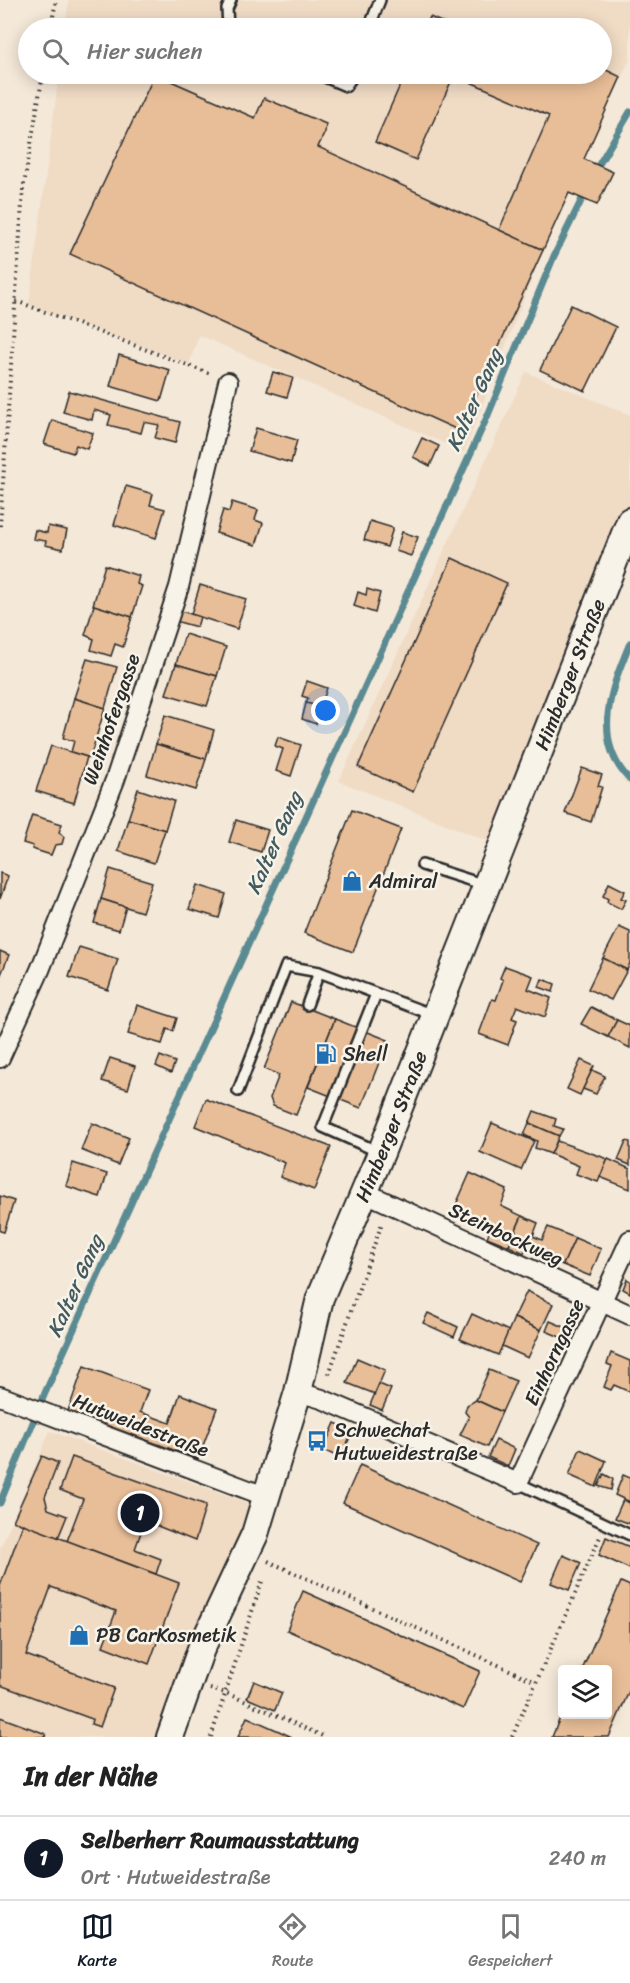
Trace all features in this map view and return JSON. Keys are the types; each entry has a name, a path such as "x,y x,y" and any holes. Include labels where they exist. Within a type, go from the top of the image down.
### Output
{"main road":[{"name":"Himberger Straße","path":"170,1737 201,1649 247,1553 267,1497 298,1392 320,1298 381,1153 630,521"}],"street":[{"name":"Weinhofergasse","path":"0,1058 40,970 115,780 179,587 228,382"},
{"name":"Steinbockweg","path":"364,1192 630,1316"},
{"name":"Einhorngasse","path":"518,1483 630,1240"},
{"path":"298,1392 322,1399 518,1483"},
{"name":"Hutweidestraße","path":"0,1396 267,1497"}],"lane":[{"path":"227,18 227,9 231,0"},
{"path":"373,18 380,0"},
{"path":"422,865 485,885"},
{"path":"238,1091 286,966 319,972 435,1016"},
{"path":"307,1005 319,972"},
{"path":"376,994 324,1127 381,1153"},
{"path":"518,1483 630,1535"}],"path":[{"path":"53,18 56,0"},
{"path":"0,526 23,190 42,84"},
{"path":"16,301 189,364 228,382"},
{"path":"322,1399 345,1325 389,1204"},
{"path":"512,1737 606,1524"},
{"path":"211,1737 271,1551"},
{"path":"268,1562 536,1682"},
{"path":"188,1684 226,1693 325,1737"}],"shaded area":[{"path":"69,0 630,0 630,59 584,158 613,172 597,205 568,193 543,250 464,452 199,335 189,364 29,305 58,84 612,84 612,18 66,18"},
{"path":"526,372 630,415 630,506 495,844 339,781"},
{"path":"50,1431 251,1504 171,1737 0,1737 0,1549"}],"building":[{"path":"612,73 621,77 584,159 613,172 597,205 569,193 543,250 499,230 549,116 475,84 612,84"},
{"path":"150,84 178,84 255,118 264,98 326,124 318,147 543,250 460,431 70,254"},
{"path":"401,84 450,84 416,160 375,142"},
{"path":"571,305 616,327 585,391 540,370"},
{"path":"119,355 170,370 161,401 110,386"},
{"path":"273,372 293,378 287,397 267,391"},
{"path":"69,391 180,422 175,443 155,438 159,425 144,422 141,433 108,425 111,415 94,410 92,420 63,412"},
{"path":"52,420 93,433 87,449 76,445 73,453 44,444"},
{"path":"256,428 297,440 291,463 249,451"},
{"path":"422,438 439,446 430,466 413,457"},
{"path":"126,486 153,494 150,505 165,509 156,538 114,525"},
{"path":"232,502 258,510 255,520 263,523 256,545 216,533 223,510 229,512"},
{"path":"370,521 393,528 387,547 364,540"},
{"path":"48,526 67,530 63,549 45,545 46,541 33,539 35,530 47,533"},
{"path":"402,532 418,537 411,556 396,551"},
{"path":"452,558 507,583 413,792 358,767"},
{"path":"105,565 139,576 137,584 142,586 132,617 93,605"},
{"path":"200,585 246,599 237,629 191,614"},
{"path":"367,589 380,593 375,613 354,606 358,592 366,595"},
{"path":"94,605 132,617 123,647 115,644 111,656 91,650 94,639 85,635"},
{"path":"178,610 200,617 197,627 175,621"},
{"path":"185,634 226,647 217,676 176,664"},
{"path":"87,659 117,667 105,708 74,698"},
{"path":"176,664 217,676 207,706 166,694"},
{"path":"307,681 327,688 321,707 306,703 308,698 302,696"},
{"path":"74,698 105,708 90,758 71,752 74,741 63,738"},
{"path":"306,703 321,707 316,724 302,719"},
{"path":"165,715 214,730 206,759 156,744"},
{"path":"278,737 301,745 291,776 276,771 283,749 275,746"},
{"path":"156,744 206,759 196,790 147,775"},
{"path":"51,746 87,757 74,803 36,791"},
{"path":"582,768 602,775 598,786 602,787 591,822 565,813"},
{"path":"138,789 174,801 165,830 128,819"},
{"name":"Admiral","path":"352,810 401,829 353,952 304,933"},
{"path":"32,815 62,824 59,832 64,837 62,844 55,845 51,855 32,849 33,846 23,843"},
{"path":"128,819 165,830 154,863 118,851"},
{"path":"236,820 268,830 261,852 229,842"},
{"path":"110,869 152,882 142,912 101,899"},
{"path":"0,873 8,876 0,899"},
{"path":"609,883 625,891 621,898 626,900 621,909 607,902 608,899 603,896"},
{"path":"197,885 226,894 219,918 189,909"},
{"path":"101,899 126,907 119,930 94,923"},
{"path":"619,927 630,932 630,963 627,970 603,958"},
{"path":"79,947 118,959 108,990 69,977"},
{"path":"0,951 9,955 0,977"},
{"path":"603,958 627,970 611,1000 588,989"},
{"path":"505,966 533,976 528,989 551,998 545,1017 517,1006 512,1018 517,1020 508,1045 479,1034 492,999 496,1000"},
{"path":"542,979 555,984 553,992 539,987"},
{"path":"291,1002 335,1019 296,1115 273,1106 270,1098 279,1075 264,1069"},
{"path":"137,1005 177,1018 173,1031 167,1029 162,1044 128,1034"},
{"path":"591,1007 617,1020 608,1037 581,1024"},
{"path":"335,1019 388,1040 361,1108 308,1087"},
{"path":"617,1020 630,1026 630,1048 608,1037"},
{"path":"160,1056 175,1062 171,1073 156,1066"},
{"path":"110,1058 135,1066 128,1089 102,1081"},
{"path":"581,1060 594,1066 580,1095 567,1089"},
{"path":"592,1070 605,1076 596,1094 583,1089"},
{"path":"206,1099 331,1147 314,1190 280,1177 285,1163 195,1126"},
{"path":"534,1111 556,1119 554,1126 563,1129 559,1136 529,1123"},
{"path":"92,1123 129,1138 118,1165 81,1150"},
{"path":"492,1123 534,1141 521,1170 480,1152"},
{"path":"529,1123 559,1136 551,1154 535,1148 537,1141 524,1135"},
{"path":"557,1141 608,1159 598,1182 576,1174 579,1166 551,1154"},
{"path":"626,1141 630,1142 630,1165 618,1160"},
{"path":"608,1159 630,1169 630,1189 600,1177"},
{"path":"73,1163 107,1174 100,1197 66,1186"},
{"path":"470,1173 507,1190 501,1206 522,1216 509,1246 487,1237 492,1226 454,1209"},
{"path":"0,1196 14,1201 4,1232 0,1231"},
{"path":"522,1216 538,1223 533,1236 542,1240 548,1227 575,1238 563,1265 526,1249 524,1253 509,1246"},
{"path":"575,1238 601,1249 590,1276 563,1265"},
{"path":"627,1279 630,1281 630,1293 623,1289"},
{"path":"527,1291 553,1304 541,1330 514,1318"},
{"path":"428,1313 458,1327 454,1337 423,1323"},
{"path":"472,1314 509,1331 498,1355 460,1339"},
{"path":"514,1318 541,1330 528,1358 502,1346"},
{"path":"550,1321 569,1329 565,1339 546,1331"},
{"path":"611,1353 630,1361 630,1392 614,1385 611,1390 604,1387 612,1366 607,1364"},
{"path":"357,1358 385,1370 375,1394 347,1383"},
{"path":"84,1366 148,1390 140,1412 170,1423 180,1394 217,1408 198,1459 68,1411"},
{"path":"489,1370 516,1381 502,1412 476,1400"},
{"path":"379,1384 391,1389 382,1410 370,1405"},
{"path":"476,1400 502,1412 487,1447 460,1435 469,1417 465,1412 467,1405"},
{"path":"335,1423 353,1431 340,1458 323,1450"},
{"path":"496,1440 515,1449 508,1466 488,1457"},
{"path":"580,1449 606,1461 596,1487 569,1475"},
{"path":"42,1456 58,1463 45,1497 48,1509 67,1516 58,1538 13,1521"},
{"path":"72,1457 206,1505 195,1541 145,1521 135,1549 161,1559 156,1574 67,1541 83,1499 60,1490"},
{"path":"360,1465 537,1545 520,1582 343,1503"},
{"path":"604,1474 613,1479 611,1490 598,1486"},
{"path":"623,1475 630,1478 630,1502 615,1495"},
{"path":"623,1500 630,1503 630,1524 615,1518"},
{"path":"23,1524 179,1583 149,1664 103,1646 116,1611 51,1587 26,1655 114,1688 100,1727 91,1724 92,1719 0,1685 0,1586"},
{"path":"606,1537 630,1547 630,1569 599,1555"},
{"path":"563,1555 581,1563 569,1590 551,1583"},
{"path":"621,1582 630,1586 630,1689 609,1737 552,1737 560,1719 612,1719 612,1665 584,1665"},
{"path":"303,1591 480,1671 463,1709 287,1630"},
{"path":"254,1681 282,1693 275,1710 247,1698"},
{"path":"0,1717 46,1734 45,1737 0,1737"},
{"path":"247,1717 279,1731 292,1737 238,1737"}],"waterway":[{"name":"Kalter Gang","path":"598,166 630,112"},
{"name":"Kalter Gang","path":"0,1503 45,1393 488,415 554,256 582,199"},
{"path":"630,643 617,677 608,713 611,748 618,764 630,780"}],"place":[{"name":"Admiral","path":"352,881"},
{"name":"Shell","path":"326,1054"},
{"name":"Schwechat Hutweidestraße","path":"317,1441"},
{"name":"Selberherr Raumausstattung","path":"140,1513"},
{"name":"PB CarKosmetik","path":"79,1635"}]}
